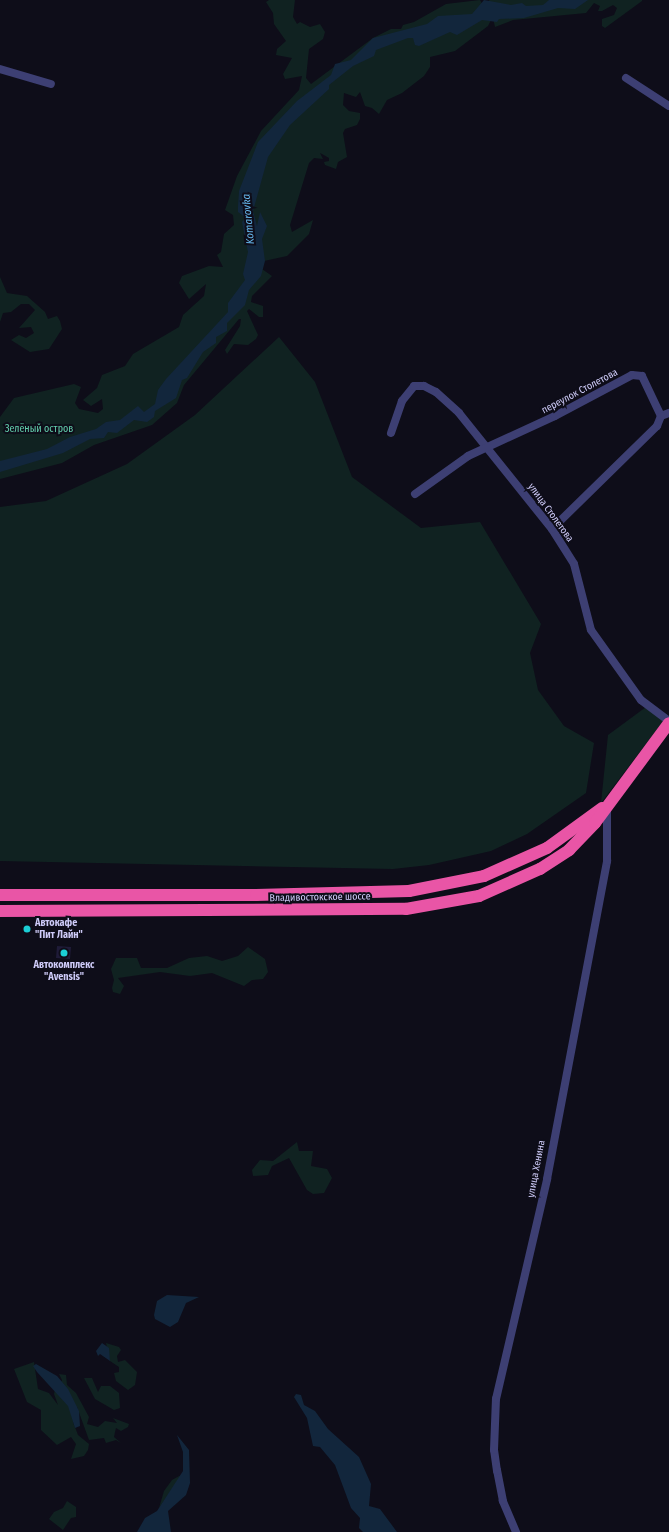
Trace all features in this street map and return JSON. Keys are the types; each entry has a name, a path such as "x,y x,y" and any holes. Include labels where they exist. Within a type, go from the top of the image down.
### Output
{"highway":[{"name":"Владивостокское шоссе","path":"0,911 385,909 446,904 511,884 540,870 569,850 607,806 669,722"},
{"name":"Владивостокское шоссе","path":"0,895 384,893 453,884 484,876 547,848 607,806"},
{"path":"384,893 391,900 385,909"}],"street":[{"path":"0,69 51,84"},
{"path":"626,78 669,106"},
{"name":"переулок Столетова","path":"415,494 468,456 488,449 632,376 642,376 665,414 645,438 552,529"},
{"name":"улица Столетова","path":"391,433 409,389 424,386 459,412 552,529 574,564 591,630 641,700 669,722"},
{"name":"улица Хенина","path":"516,1532 503,1501 496,1472 494,1450 496,1398 547,1179 607,861 607,806"}],"green space":[{"name":"Зелёный остров","path":"269,0 295,0 293,17 297,24 300,22 310,27 320,24 325,32 323,39 309,49 306,78 311,84 373,38 391,29 401,29 403,25 414,22 446,4 480,0 491,20 488,26 455,51 430,57 430,67 424,76 402,93 387,100 379,114 372,108 365,106 360,92 356,97 344,93 343,105 349,111 360,113 360,119 357,125 345,129 343,133 347,157 338,162 336,169 325,165 324,162 329,161 329,158 320,153 323,159 314,158 309,163 290,225 292,232 313,220 309,234 287,256 264,261 262,269 272,276 252,296 251,302 263,306 263,317 259,317 249,309 247,311 258,335 256,339 248,345 234,344 227,354 225,350 240,326 241,319 239,319 184,385 177,403 152,425 94,445 62,463 0,479 0,417 14,398 74,384 81,387 75,403 79,409 98,413 103,409 102,399 91,406 83,400 97,388 102,375 125,366 133,354 179,327 183,315 204,296 206,284 189,299 179,283 182,276 209,266 223,267 217,255 221,252 224,234 234,225 233,215 225,210 237,176 261,131 299,90 302,76 285,79 283,74 292,58 276,55 277,49 286,41 274,24 273,13 266,2"},
{"path":"489,0 642,1 605,28 602,26 602,19 614,15 617,8 613,5 602,11 598,11 600,6 594,3 586,13 513,20 495,27"},
{"path":"0,277 7,293 27,296 45,312 48,319 57,316 62,329 49,349 30,352 11,340 19,335 26,338 34,333 31,327 19,328 35,310 29,304 21,304 11,312 3,313 0,322"},
{"path":"279,337 315,382 352,477 421,528 480,522 541,624 530,653 538,690 564,726 594,743 586,793 527,834 491,851 429,865 393,869 0,861 0,507 46,501 127,464 195,415"},
{"path":"646,707 664,720 601,803 608,735"},
{"path":"248,947 265,959 268,972 263,979 252,980 244,986 212,973 190,976 160,972 118,978 124,986 120,994 113,992 112,988 114,980 111,969 116,958 137,958 141,968 167,968 189,958 207,956 222,961 238,956"},
{"path":"297,1142 299,1151 313,1151 311,1166 327,1169 332,1178 324,1193 313,1194 307,1190 289,1158 272,1166 268,1175 253,1176 252,1170 260,1160 273,1161"},
{"path":"106,1343 119,1347 121,1350 117,1356 118,1362 125,1360 137,1372 135,1385 128,1390 116,1381 114,1373 119,1372 119,1367 110,1361"},
{"path":"34,1362 38,1389 49,1393 58,1405 54,1394 56,1385 60,1385 62,1380 59,1374 66,1375 67,1385 76,1393 89,1417 87,1424 98,1427 105,1421 117,1423 113,1418 129,1424 128,1427 121,1431 116,1428 114,1437 121,1443 116,1440 106,1443 104,1438 89,1440 77,1407 73,1422 78,1435 89,1444 88,1450 84,1456 71,1459 76,1444 71,1437 57,1445 41,1430 41,1410 27,1402 14,1369"},
{"path":"84,1378 92,1378 98,1392 101,1386 110,1386 119,1393 120,1408 114,1410 95,1399"},
{"path":"181,1475 159,1508 164,1491 172,1480"},
{"path":"67,1501 76,1507 76,1517 71,1518 63,1530 49,1519 54,1512 63,1508"}],"water":[{"name":"Komarovka","path":"484,0 511,5 522,3 526,6 543,5 549,0 588,0 575,9 558,8 524,18 499,19 497,22 482,20 457,35 450,32 419,46 415,45 413,38 408,38 376,50 374,56 353,66 329,85 329,89 290,125 268,157 253,211 257,226 260,212 267,226 262,239 265,261 261,276 249,290 245,305 227,323 227,331 216,337 216,343 203,352 187,378 182,380 176,398 155,411 154,417 147,422 134,420 117,433 108,432 104,438 90,439 63,453 0,472 0,461 47,449 70,437 96,429 106,422 120,420 138,406 144,412 155,404 158,390 166,379 228,312 228,303 245,280 243,274 248,252 242,222 246,218 238,212 239,191 258,142 297,101 331,75 335,64 351,60 373,38 427,24 438,16 472,14"},
{"path":"167,1295 199,1297 186,1303 178,1322 170,1327 155,1319 154,1315 157,1301"},
{"path":"102,1343 109,1348 110,1361 100,1354 98,1356 96,1351"},
{"path":"36,1364 57,1376 68,1389 79,1411 80,1426 75,1428 68,1406 37,1372 33,1366"},
{"path":"296,1394 301,1395 304,1405 315,1411 328,1429 359,1457 371,1484 369,1506 380,1509 397,1532 363,1532 359,1528 360,1518 351,1508 335,1465 320,1447 313,1446 307,1418 294,1397"},
{"path":"177,1435 189,1450 190,1483 186,1495 168,1511 171,1532 137,1532 145,1518 157,1511 183,1471 183,1452"}],"building":[{"name":"Автокомплекс \"Avensis\"","path":"57,946 71,947 70,959 56,958"}],"place":[{"name":"Автокафе \"Пит Лайн\"","path":"27,929"},
{"name":"Автокомплекс \"Avensis\"","path":"64,953"}]}
